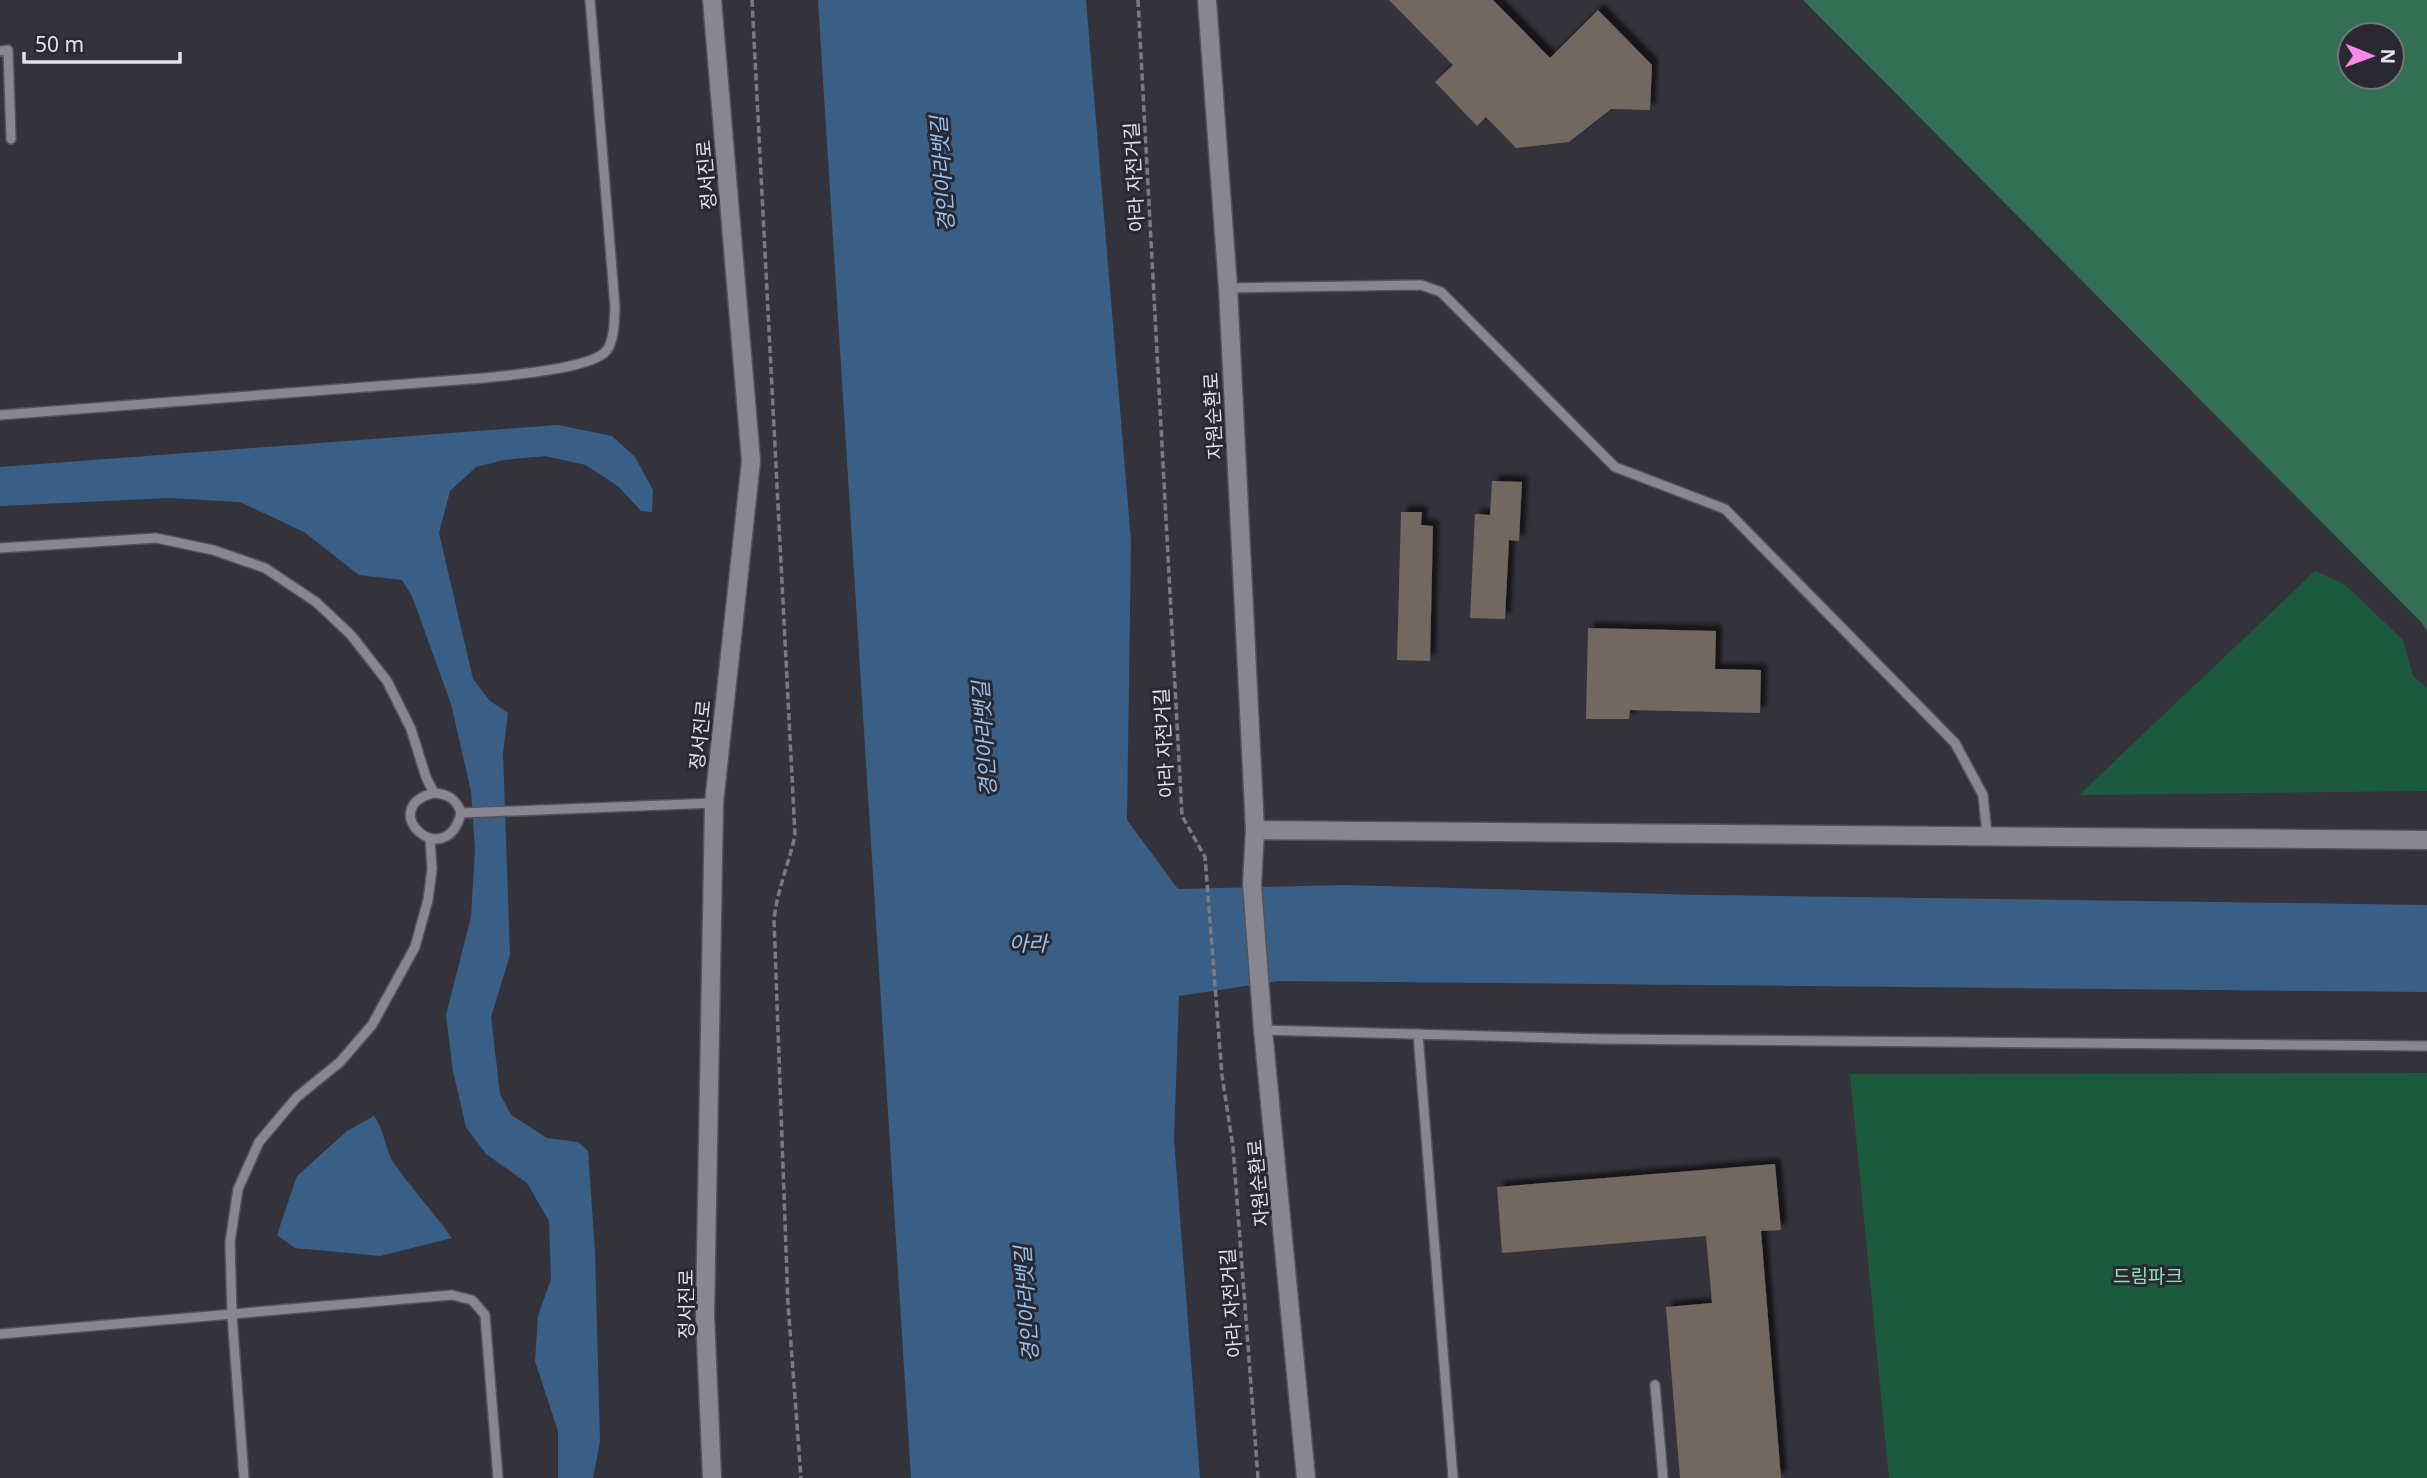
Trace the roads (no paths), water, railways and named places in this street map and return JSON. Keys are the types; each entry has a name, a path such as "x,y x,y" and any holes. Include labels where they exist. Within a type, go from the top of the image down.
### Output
{"street":[{"name":"정서진로","path":"712,0 751,461 714,803 705,1315 712,1478"},
{"name":"자원순환로","path":"1207,0 1228,288 1255,830 1252,884 1263,1030 1306,1478"},
{"path":"1255,830 2427,840"}],"lane":[{"path":"0,415 484,378 556,369 590,361 605,352 612,338 615,307 590,0"},
{"path":"0,51 8,50 11,139"},
{"path":"1228,288 1421,285 1441,292 1615,467 1725,509 1955,743 1983,795 1986,835"},
{"path":"0,548 156,538 214,550 265,568 316,602 351,635 387,681 411,729 426,777 434,793"},
{"path":"434,793 452,798 461,813 458,825 442,838 430,839 422,836 410,819 411,808 417,800 434,793"},
{"path":"461,813 714,803"},
{"path":"244,1478 232,1315 230,1242 238,1189 259,1142 297,1097 340,1062 372,1025 415,947 428,900 432,869 430,839"},
{"path":"1263,1030 1600,1039 2427,1046"},
{"path":"1418,1034 1453,1478"},
{"path":"0,1334 452,1295 472,1300 485,1315 498,1478"},
{"path":"1655,1385 1663,1478"}],"water":[{"name":"아라","path":"818,0 1086,0 1131,541 1127,820 1178,889 1345,885 1702,895 2427,905 2427,992 1279,981 1179,996 1174,1139 1200,1478 911,1478"},
{"path":"558,425 612,436 635,457 653,490 652,512 641,511 619,487 586,465 545,456 504,460 476,467 450,491 439,533 473,679 490,701 508,713 503,753 510,955 491,1017 500,1094 511,1115 547,1138 578,1142 588,1151 595,1252 600,1441 593,1478 558,1478 558,1431 535,1361 538,1316 551,1279 549,1221 527,1183 486,1154 466,1127 453,1071 446,1015 471,917 475,849 471,791 451,704 412,596 402,580 359,575 304,532 240,502 169,498 0,506 0,467"},
{"path":"374,1116 395,1165 452,1238 380,1256 295,1248 277,1235 297,1176 347,1131"}],"water label":[{"name":"경인아라뱃길","path":"942,174"},
{"name":"경인아라뱃길","path":"984,739"},
{"name":"경인아라뱃길","path":"1026,1304"}],"park label":[{"name":"드림파크","path":"2148,1276"}]}
